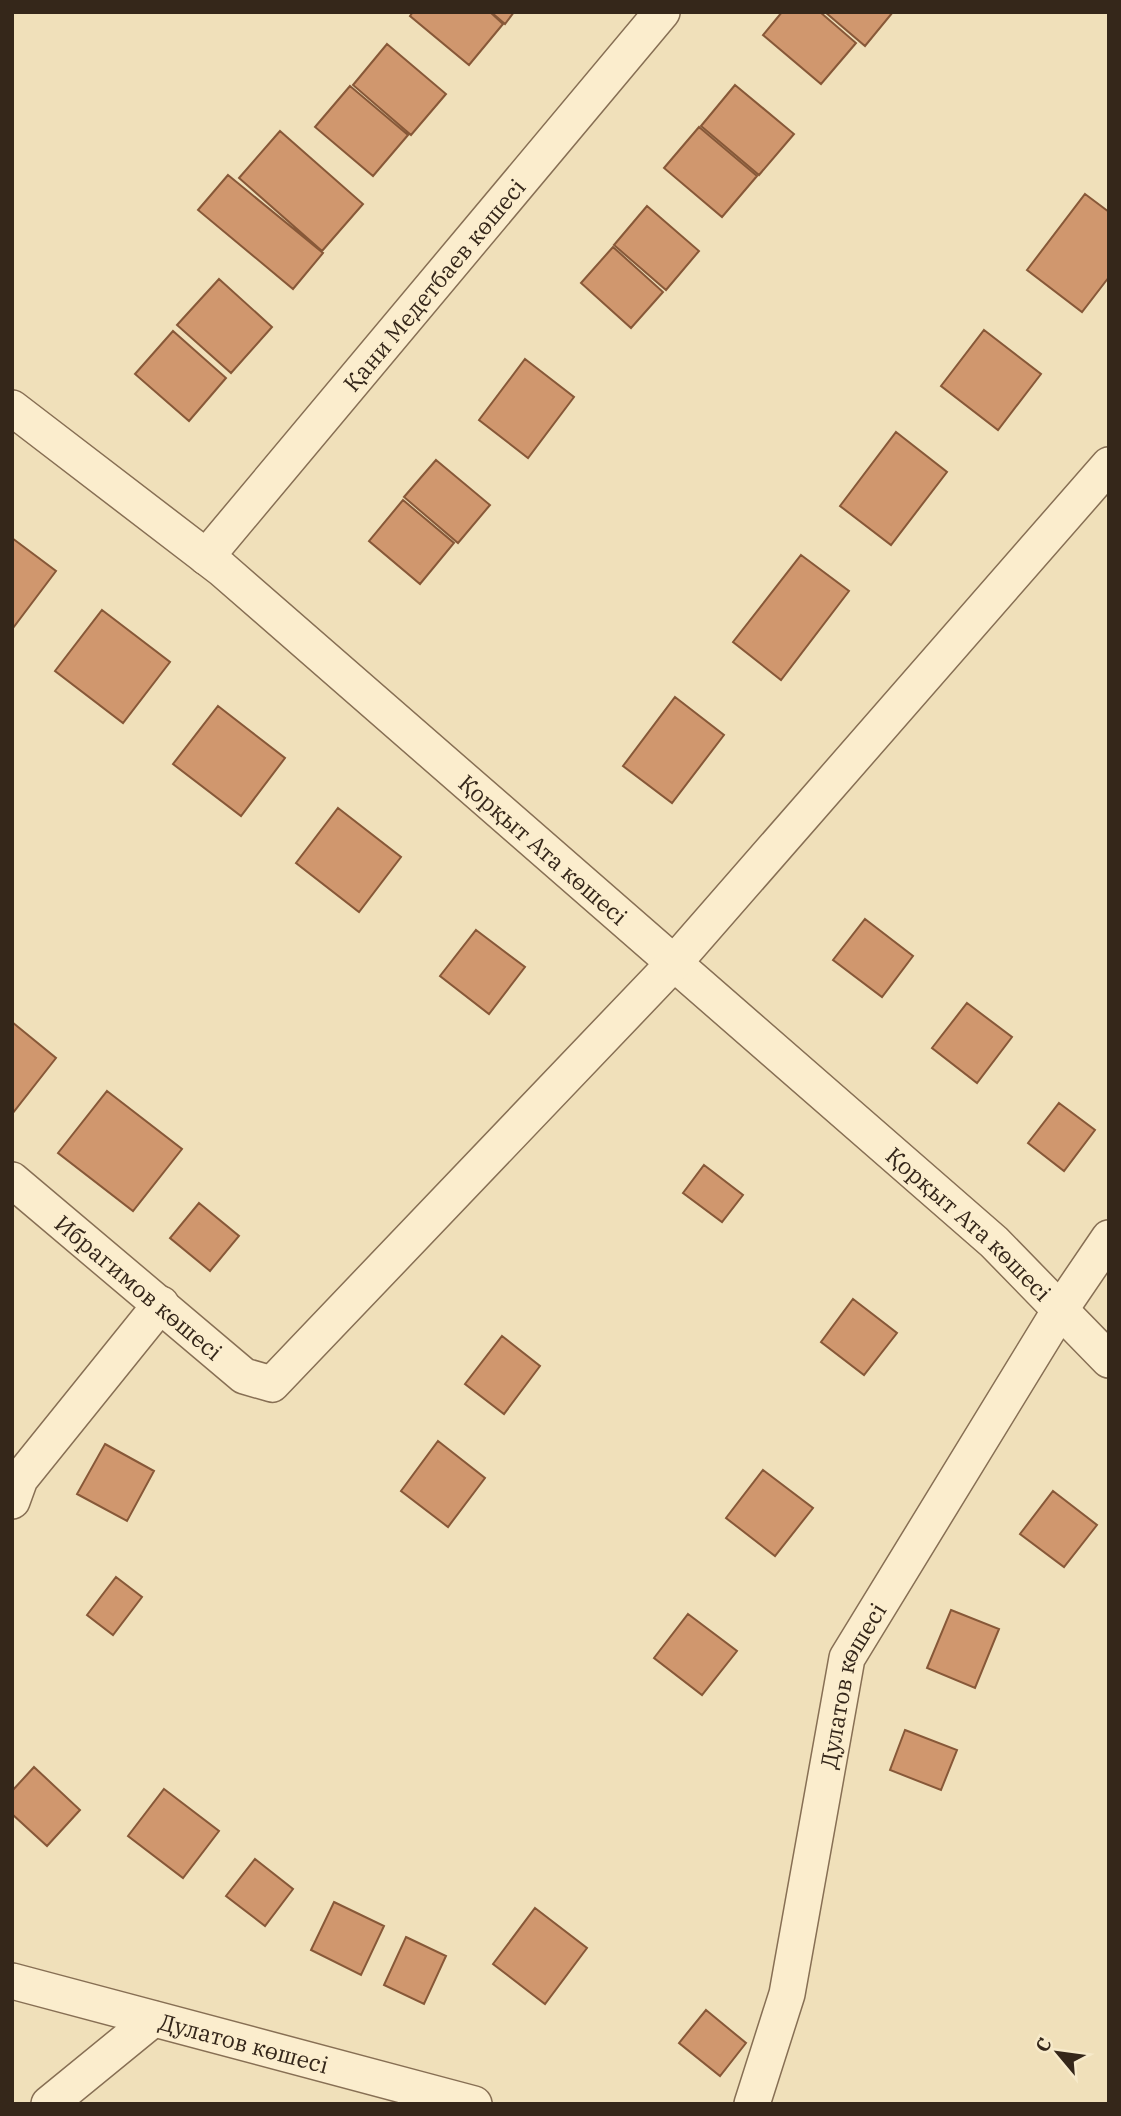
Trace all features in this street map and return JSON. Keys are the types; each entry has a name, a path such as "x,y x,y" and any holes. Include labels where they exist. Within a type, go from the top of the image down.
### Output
{"street":[{"name":"Қани Медетбаев көшесі","path":"206,557 662,12"},
{"name":"Қорқыт Ата көшесі","path":"12,408 206,557 674,963 994,1242 1109,1360"},
{"path":"674,963 1109,465"},
{"name":"Ибрагимов көшесі","path":"12,1180 244,1376 272,1384 674,963"},
{"name":"Қорқыт Ата көшесі","path":"1060,1310 1109,1238"},
{"path":"12,1501 20,1479 161,1304"},
{"name":"Дулатов көшесі","path":"752,2104 787,1994 847,1658 1060,1310"},
{"name":"Дулатов көшесі","path":"12,1981 474,2104"},
{"path":"49,2104 153,2018"}],"building":[{"path":"413,12 490,12 503,24 469,65 410,16"},
{"path":"491,12 514,12 505,24"},
{"path":"782,12 820,12 856,43 821,84 763,35"},
{"path":"825,12 893,12 865,46"},
{"path":"387,44 446,94 411,135 353,85"},
{"path":"735,85 794,134 759,175 701,126"},
{"path":"350,86 408,135 373,176 315,127"},
{"path":"699,127 757,176 722,217 664,168"},
{"path":"280,131 363,204 322,251 239,178"},
{"path":"228,175 323,253 293,289 198,210"},
{"path":"1085,194 1109,212 1109,277 1082,312 1027,270"},
{"path":"647,206 699,251 666,290 614,245"},
{"path":"613,247 663,292 631,328 581,283"},
{"path":"219,279 272,327 231,373 177,325"},
{"path":"984,330 1041,374 998,430 941,386"},
{"path":"173,331 226,378 189,421 135,374"},
{"path":"525,359 574,397 528,458 479,420"},
{"path":"896,432 947,472 891,545 840,506"},
{"path":"436,460 490,505 458,543 404,497"},
{"path":"403,500 454,543 420,584 369,541"},
{"path":"12,538 56,571 13,628 12,628"},
{"path":"801,555 849,591 781,680 733,642"},
{"path":"102,610 170,662 123,723 55,671"},
{"path":"675,697 724,735 672,803 623,766"},
{"path":"218,706 285,758 241,816 173,764"},
{"path":"338,808 401,857 359,912 296,863"},
{"path":"865,919 913,956 882,997 833,960"},
{"path":"476,930 525,967 489,1014 440,976"},
{"path":"967,1003 1012,1037 977,1083 932,1048"},
{"path":"12,1022 56,1058 12,1114"},
{"path":"107,1091 182,1149 133,1211 58,1153"},
{"path":"1059,1103 1095,1130 1064,1171 1028,1143"},
{"path":"704,1165 743,1195 722,1222 683,1193"},
{"path":"199,1203 239,1236 210,1271 170,1238"},
{"path":"853,1299 897,1333 864,1375 821,1342"},
{"path":"502,1336 540,1366 504,1414 465,1384"},
{"path":"438,1441 485,1478 448,1527 401,1491"},
{"path":"105,1444 154,1471 127,1521 77,1494"},
{"path":"763,1470 813,1508 775,1556 726,1518"},
{"path":"1053,1491 1097,1525 1064,1567 1020,1534"},
{"path":"116,1577 142,1597 113,1635 87,1615"},
{"path":"951,1610 999,1629 975,1688 927,1668"},
{"path":"688,1614 737,1651 702,1695 654,1658"},
{"path":"905,1730 957,1750 941,1790 890,1770"},
{"path":"34,1767 80,1810 47,1846 12,1814 12,1791"},
{"path":"164,1789 219,1831 183,1878 128,1836"},
{"path":"255,1859 293,1889 265,1926 226,1896"},
{"path":"334,1902 384,1926 361,1975 311,1950"},
{"path":"535,1908 587,1948 545,2004 493,1964"},
{"path":"406,1937 446,1956 424,2004 384,1985"},
{"path":"706,2010 746,2043 720,2076 679,2043"}]}
